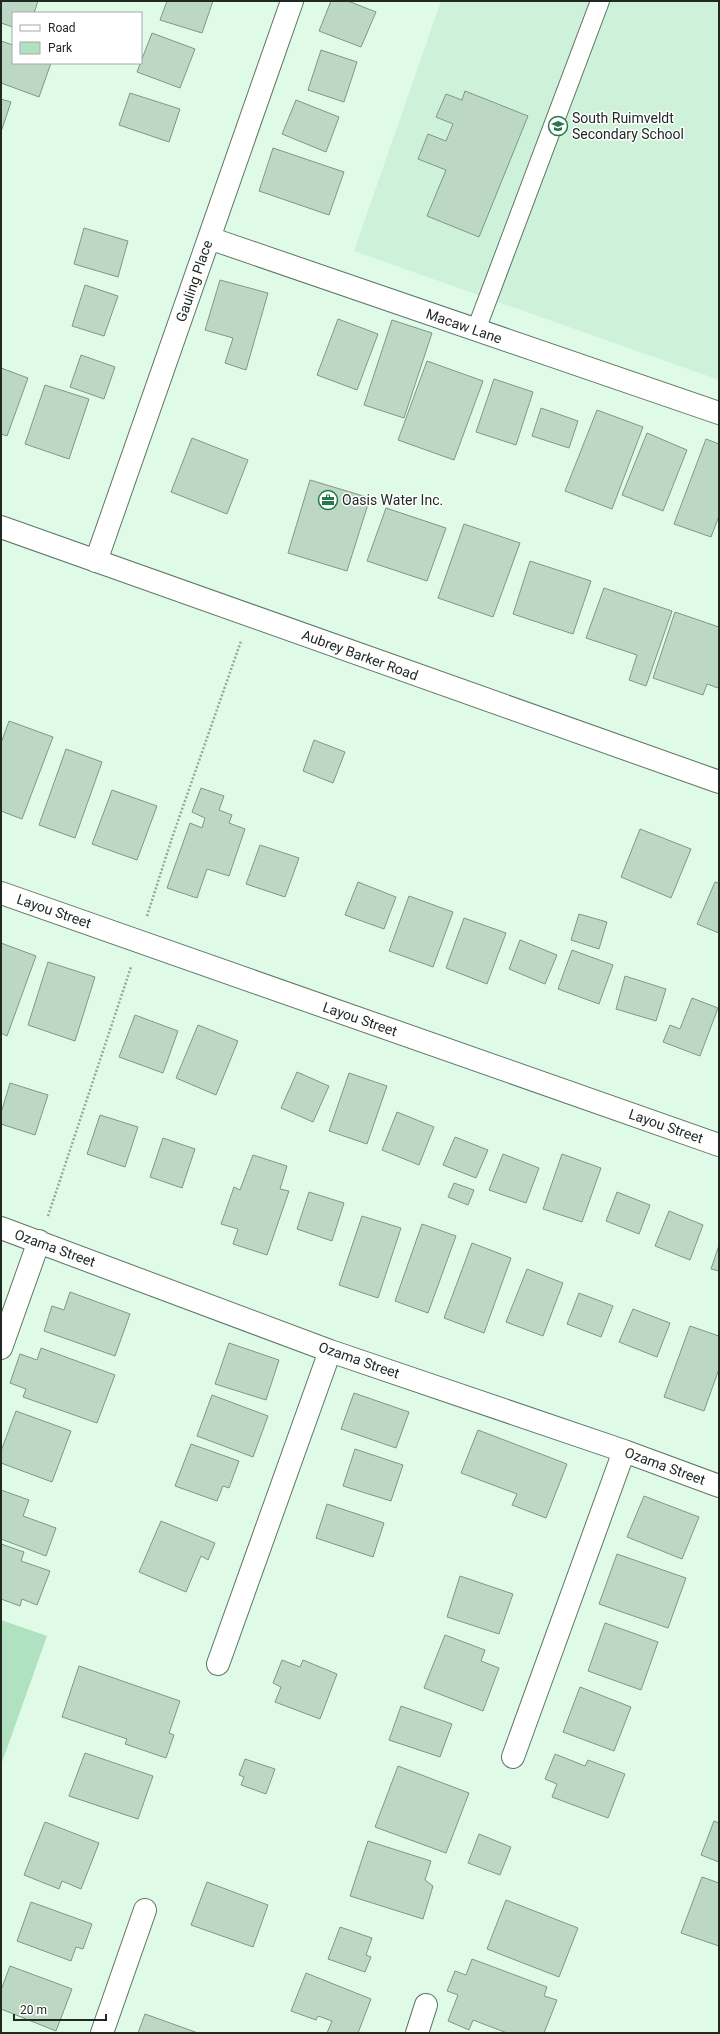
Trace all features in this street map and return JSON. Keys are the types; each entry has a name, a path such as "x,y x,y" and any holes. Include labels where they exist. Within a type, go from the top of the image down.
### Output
{"street":[{"name":"Gauling Place","path":"96,561 292,1"},
{"name":"Macaw Lane","path":"209,238 719,413"},
{"name":"Aubrey Barker Road","path":"1,527 719,782"},
{"name":"Layou Street","path":"1,893 719,1145"},
{"name":"Ozama Street","path":"1,1228 330,1351 624,1451 719,1486"},
{"path":"1,1348 39,1241"},
{"path":"218,1664 330,1351"},
{"path":"512,1757 624,1451"},
{"path":"102,2033 145,1910"},
{"path":"417,2033 426,2005"}],"lane":[{"path":"476,330 600,1"}],"path":[{"path":"39,1241 140,942 172,838 250,616"}],"shaded area":[{"name":"South Ruimveldt Secondary School","path":"441,1 719,1 719,380 354,251"}],"green space":[{"path":"1,1620 47,1636 1,1765"}],"building":[{"path":"1,1 38,1 34,12 12,12 12,27 1,23"},
{"path":"167,1 213,1 202,33 160,20"},
{"path":"331,1 348,1 376,12 361,47 319,31"},
{"path":"152,33 195,49 180,88 137,72 140,64 142,64 142,59"},
{"path":"1,41 12,45 12,64 51,64 39,97 1,83"},
{"path":"321,50 357,62 344,102 308,90"},
{"path":"465,91 528,116 479,237 427,216 446,170 418,159 428,134 446,141 453,124 436,117 446,94 462,100"},
{"path":"130,93 180,109 169,142 119,125"},
{"path":"1,99 11,102 1,132"},
{"path":"296,100 339,117 326,152 282,134"},
{"path":"273,148 344,172 329,215 259,191"},
{"path":"84,228 128,241 118,277 74,264"},
{"path":"220,280 268,293 246,370 225,363 233,338 205,330"},
{"path":"85,285 118,296 104,336 72,326"},
{"path":"338,319 378,334 357,390 317,375"},
{"path":"392,320 432,333 404,418 364,405"},
{"path":"81,355 115,367 104,399 70,387"},
{"path":"427,361 483,381 454,460 398,440"},
{"path":"1,368 28,378 7,436 1,434"},
{"path":"494,379 533,392 516,445 476,432"},
{"path":"45,385 89,399 69,459 25,444"},
{"path":"541,408 578,421 569,448 532,436"},
{"path":"597,410 643,427 612,509 565,491"},
{"path":"647,433 687,450 663,511 622,495"},
{"path":"192,438 248,460 227,514 171,492"},
{"path":"706,439 719,444 719,516 711,537 674,524"},
{"path":"310,480 370,498 347,571 288,553"},
{"path":"386,508 446,528 427,581 367,561"},
{"path":"464,524 520,543 493,617 438,598"},
{"path":"530,561 591,581 573,634 513,614"},
{"path":"604,588 672,611 646,686 629,680 637,655 586,638"},
{"path":"675,612 719,627 719,686 718,688 707,684 703,695 653,678"},
{"path":"9,721 53,737 22,819 1,811 1,743"},
{"path":"314,740 345,752 333,783 303,771"},
{"path":"66,749 102,762 75,838 39,825"},
{"path":"201,788 224,796 219,810 232,815 229,823 245,829 229,876 207,869 197,898 167,888 190,823 202,828 205,818 192,812"},
{"path":"112,790 157,806 137,860 92,844"},
{"path":"640,829 691,849 671,898 621,877"},
{"path":"260,845 299,858 285,897 246,884"},
{"path":"358,882 396,897 384,929 345,915"},
{"path":"715,882 719,883 719,933 697,924"},
{"path":"409,896 453,912 433,967 389,951"},
{"path":"579,914 607,922 599,949 571,940"},
{"path":"464,918 506,933 487,984 446,968"},
{"path":"520,940 557,955 545,984 509,969"},
{"path":"1,943 36,956 7,1036 1,1033"},
{"path":"572,950 613,965 599,1004 558,989"},
{"path":"48,962 95,977 75,1041 28,1025"},
{"path":"625,976 666,989 656,1021 616,1009"},
{"path":"692,998 718,1008 700,1056 663,1042 670,1025 680,1029"},
{"path":"135,1015 178,1031 163,1073 119,1057"},
{"path":"198,1025 238,1041 216,1095 176,1078"},
{"path":"297,1072 329,1086 313,1122 281,1108"},
{"path":"349,1073 387,1086 367,1144 329,1131"},
{"path":"10,1083 48,1095 35,1135 1,1124 1,1113"},
{"path":"397,1112 434,1127 419,1165 382,1150"},
{"path":"100,1115 138,1127 125,1167 87,1154"},
{"path":"455,1137 488,1150 476,1178 443,1165"},
{"path":"163,1138 195,1149 182,1188 150,1177"},
{"path":"503,1154 539,1168 526,1203 489,1190"},
{"path":"562,1154 601,1168 582,1222 543,1209"},
{"path":"253,1155 287,1166 280,1189 289,1191 267,1255 233,1244 238,1229 221,1224 234,1187 240,1190"},
{"path":"454,1183 474,1190 468,1205 448,1197"},
{"path":"309,1192 344,1203 332,1241 297,1229"},
{"path":"617,1192 650,1205 639,1234 606,1221"},
{"path":"669,1211 703,1225 690,1260 655,1246"},
{"path":"362,1216 401,1228 378,1298 339,1285"},
{"path":"422,1224 456,1236 428,1313 395,1301"},
{"path":"472,1243 511,1258 484,1333 444,1318"},
{"path":"719,1245 719,1271 711,1269"},
{"path":"527,1269 563,1283 543,1336 506,1322"},
{"path":"70,1292 130,1314 115,1356 44,1331 52,1306 64,1310"},
{"path":"579,1293 613,1306 601,1337 567,1324"},
{"path":"633,1309 670,1323 657,1357 619,1342"},
{"path":"690,1326 719,1336 719,1369 704,1411 664,1397"},
{"path":"229,1343 279,1360 266,1400 215,1384"},
{"path":"41,1348 115,1375 97,1423 23,1397 26,1389 10,1383 20,1354 37,1360"},
{"path":"354,1393 409,1412 396,1448 341,1429"},
{"path":"212,1395 268,1416 253,1457 197,1436"},
{"path":"16,1411 71,1431 52,1482 1,1463 1,1451"},
{"path":"478,1430 567,1464 546,1518 512,1505 517,1494 461,1473"},
{"path":"191,1444 239,1461 229,1488 223,1486 217,1501 175,1486"},
{"path":"355,1449 403,1465 391,1501 343,1486"},
{"path":"1,1490 29,1500 23,1516 56,1528 46,1556 1,1539"},
{"path":"644,1496 699,1517 682,1559 627,1537"},
{"path":"327,1504 384,1523 373,1557 316,1538"},
{"path":"161,1521 215,1543 208,1560 201,1556 186,1592 139,1572"},
{"path":"1,1544 24,1552 21,1561 50,1571 37,1605 22,1599 20,1606 1,1599"},
{"path":"617,1554 686,1578 668,1628 599,1604"},
{"path":"460,1576 513,1594 499,1634 447,1617"},
{"path":"605,1623 658,1642 641,1690 588,1671"},
{"path":"445,1635 485,1650 481,1661 499,1668 483,1711 424,1688"},
{"path":"282,1660 300,1667 303,1660 337,1674 320,1719 275,1702 281,1687 273,1683"},
{"path":"79,1666 180,1701 169,1733 174,1735 166,1758 125,1744 127,1739 62,1717"},
{"path":"580,1687 631,1707 614,1751 563,1732"},
{"path":"401,1706 452,1724 440,1757 389,1740"},
{"path":"85,1753 153,1776 138,1819 69,1796"},
{"path":"555,1754 585,1766 588,1760 625,1774 608,1818 552,1797 557,1784 545,1779"},
{"path":"245,1759 275,1769 266,1794 241,1785 244,1777 239,1775"},
{"path":"398,1766 469,1793 446,1853 375,1827"},
{"path":"714,1821 719,1823 719,1862 701,1855"},
{"path":"45,1822 99,1843 81,1889 62,1881 59,1889 24,1875"},
{"path":"479,1834 511,1847 500,1875 468,1863"},
{"path":"368,1841 431,1861 425,1880 433,1886 423,1919 350,1896"},
{"path":"702,1877 719,1883 719,1946 681,1933"},
{"path":"207,1882 268,1905 253,1947 191,1925"},
{"path":"506,1900 578,1928 559,1977 487,1949"},
{"path":"31,1902 92,1924 83,1949 76,1947 71,1961 17,1941"},
{"path":"340,1927 372,1938 366,1955 371,1957 365,1972 328,1959"},
{"path":"472,1959 547,1987 544,1996 557,2000 544,2033 507,2033 473,2020 469,2030 448,2021 458,1995 447,1991 455,1971 466,1975"},
{"path":"10,1966 72,1989 56,2031 1,2009 1,1990"},
{"path":"306,1973 371,1999 358,2033 327,2033 332,2021 318,2016 316,2020 291,2011"},
{"path":"145,2014 198,2033 138,2033"}],"place":[{"name":"South Ruimveldt Secondary School","path":"558,126"},
{"name":"Oasis Water Inc.","path":"328,500"}]}
